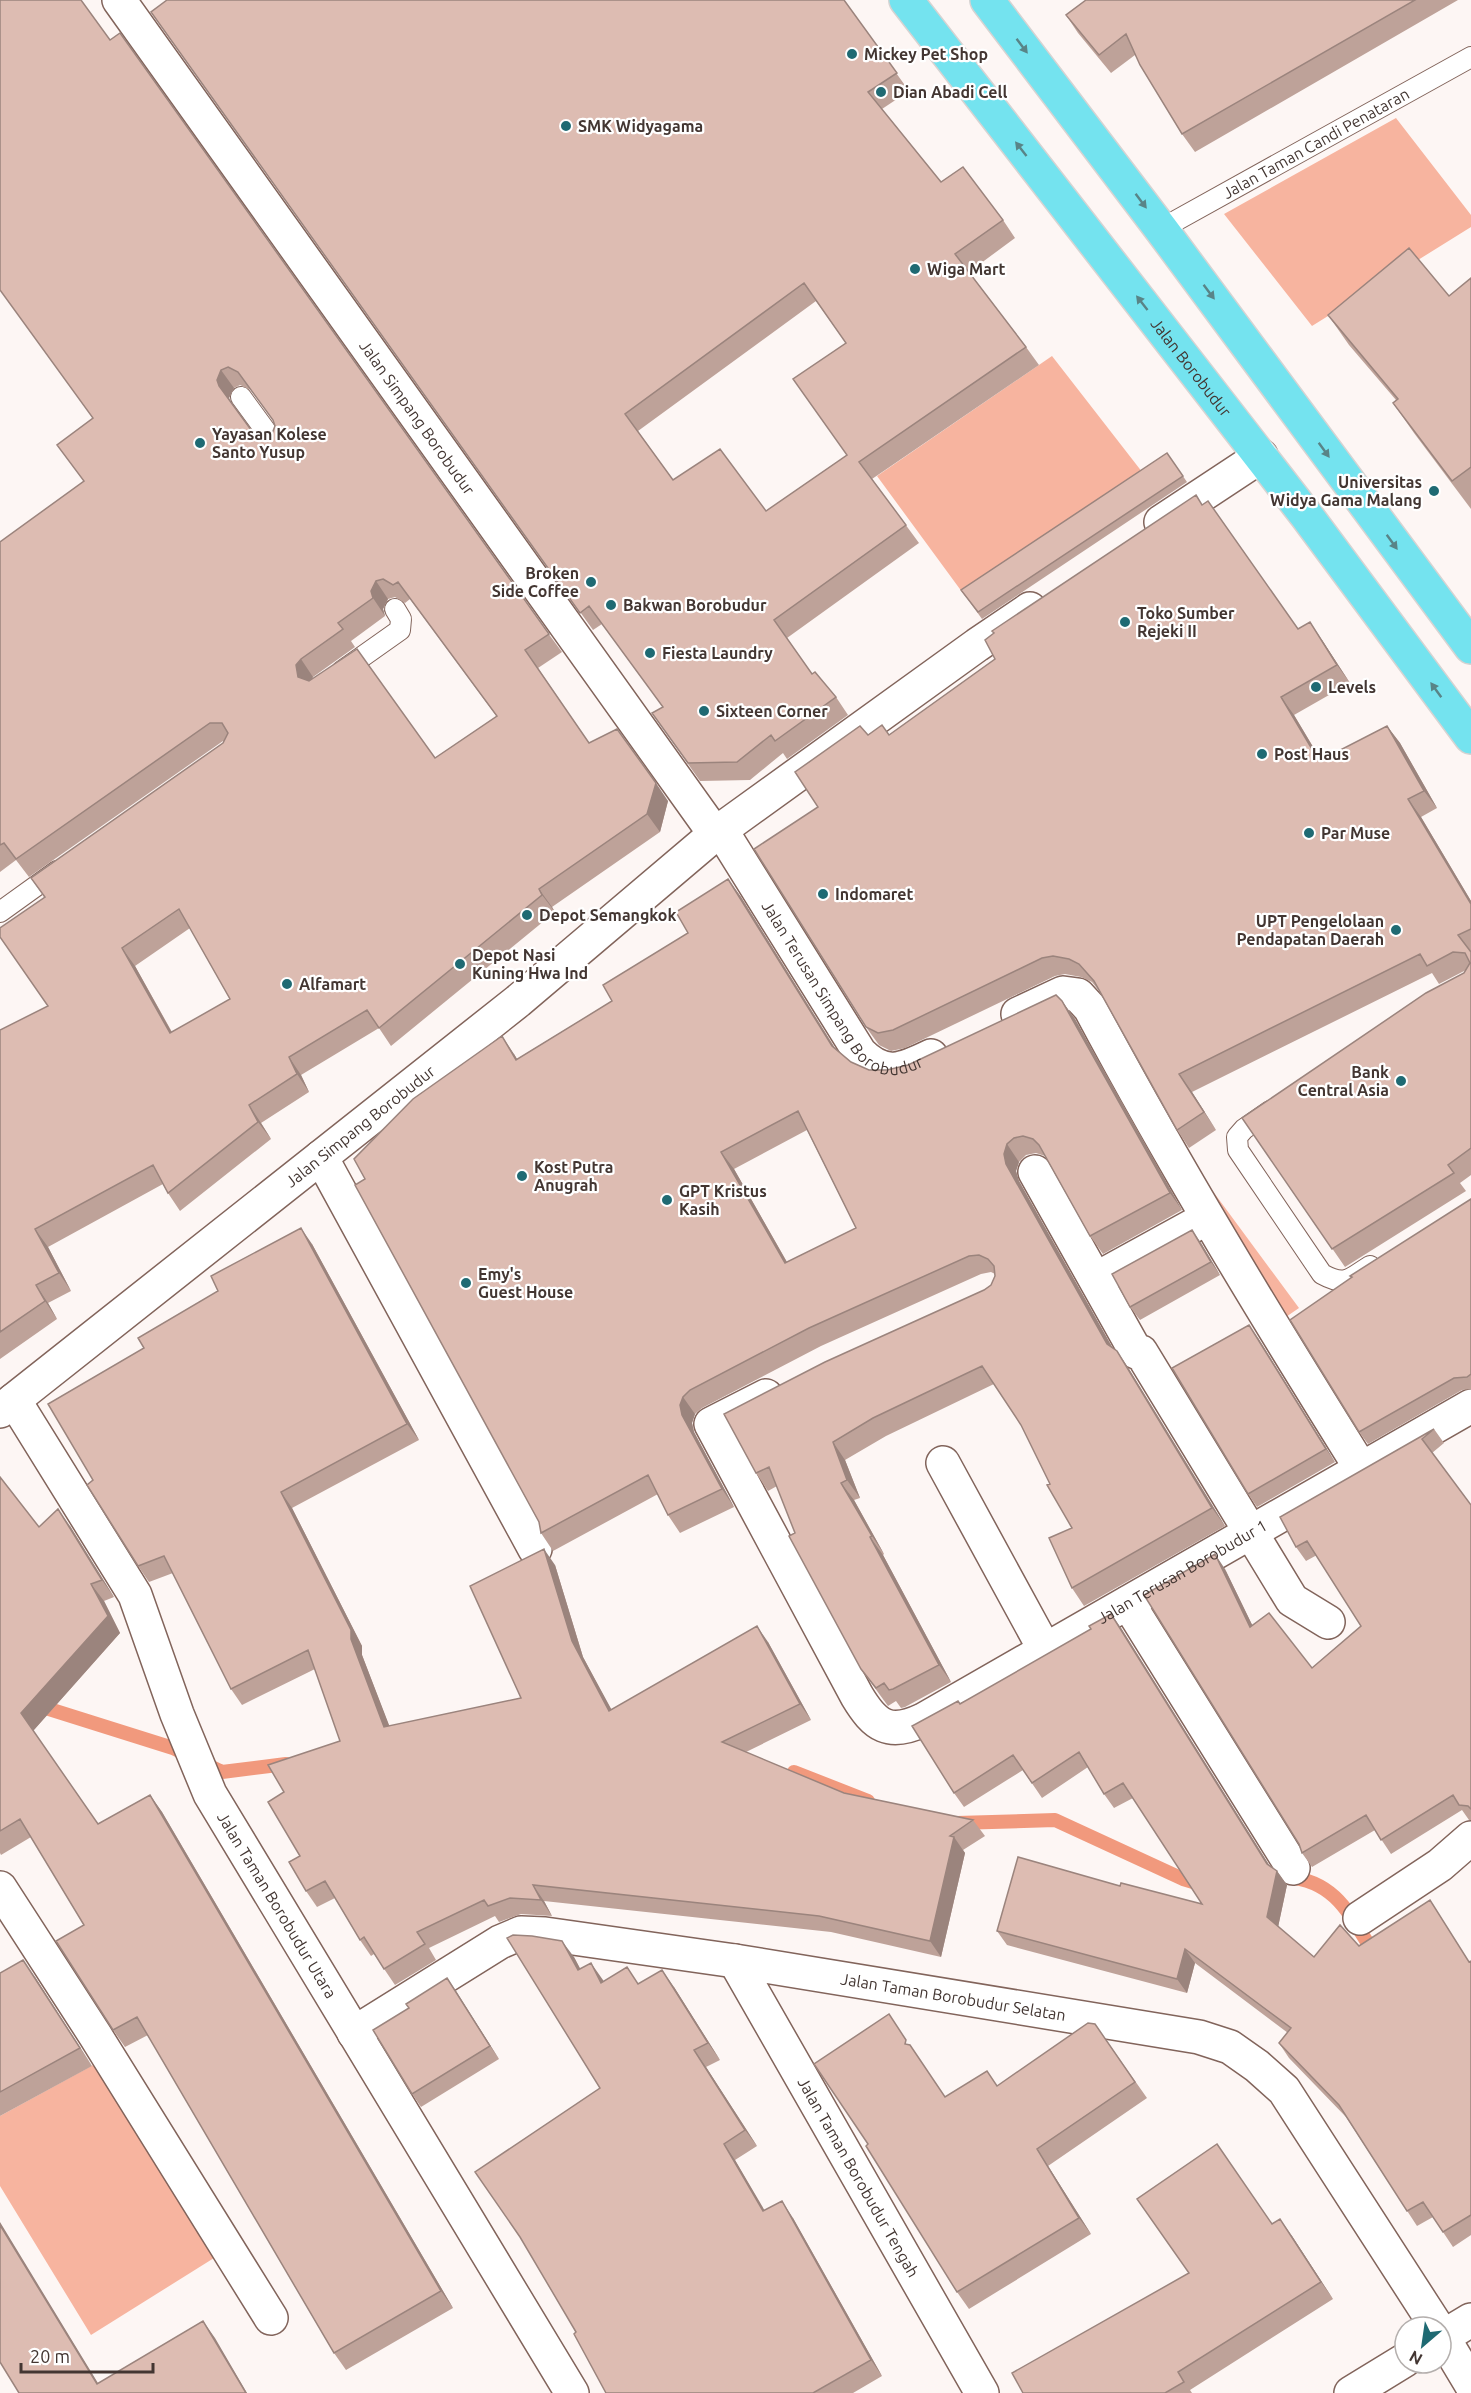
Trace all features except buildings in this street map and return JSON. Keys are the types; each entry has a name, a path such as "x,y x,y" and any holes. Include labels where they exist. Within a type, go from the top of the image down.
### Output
{"main road":[{"name":"Jalan Borobudur","path":"906,0 1261,456 1471,737"},
{"path":"987,0 1161,229 1471,647"}],"street":[{"name":"Jalan Simpang Borobudur","path":"119,0 718,832"},
{"path":"1135,540 1261,456"},
{"name":"Jalan Simpang Borobudur","path":"7,1406 518,1002 718,832 977,645 1057,591"},
{"name":"Jalan Terusan Simpang Borobudur","path":"718,832 860,1053 870,1063 876,1067 897,1070 912,1066 962,1041"},
{"path":"992,1027 1063,993 1078,995 1089,1008 1150,1122 1362,1470"},
{"path":"321,1157 535,1549"},
{"path":"1035,1172 1136,1353 1141,1352 1292,1600 1328,1622"},
{"path":"1096,1279 1207,1218"},
{"name":"Jalan Terusan Borobudur 1","path":"790,1383 711,1424 868,1714 878,1723 899,1729 922,1720 1469,1411"},
{"name":"Jalan Taman Borobudur Utara","path":"7,1406 135,1595 177,1714 210,1794 572,2393"},
{"path":"943,1463 1046,1650"},
{"path":"1128,1603 1293,1868"},
{"path":"1360,1918 1440,1865 1471,1838"},
{"path":"0,1888 89,2025 271,2318"},
{"name":"Jalan Taman Borobudur Selatan","path":"354,2033 500,1942 521,1933 546,1934 735,1961 1199,2037 1230,2047 1257,2066 1284,2090 1428,2315"},
{"name":"Jalan Taman Borobudur Tengah","path":"735,1961 982,2393"},
{"path":"1453,2328 1471,2320"},
{"name":"Jalan Taman Borobudur Selatan","path":"1453,2355 1471,2384"},
{"path":"1351,2393 1393,2367"}],"lane":[{"name":"Jalan Taman Candi Penataran","path":"1161,229 1471,57"},
{"path":"241,397 276,445"},
{"path":"329,680 400,630 401,619 395,609"},
{"path":"0,912 76,858"},
{"path":"1284,1102 1244,1129 1237,1137 1238,1150 1244,1159 1323,1274 1336,1281 1349,1279 1387,1255"}],"shaded area":[{"path":"1396,118 1471,215 1471,227 1312,326 1224,214"},
{"path":"1052,356 1146,477 965,596 877,476"},
{"path":"1195,1167 1299,1308 1280,1321"},
{"path":"95,2064 214,2258 91,2335 0,2186 0,2116"}],"waterway":[{"path":"40,1699 49,1709 173,1748 222,1772 286,1764"},
{"path":"794,1772 868,1801"},
{"path":"957,1823 1055,1820 1183,1879 1203,1885"},
{"path":"1287,1877 1318,1885 1330,1893 1349,1914 1375,1955"}],"place":[{"name":"Mickey Pet Shop","path":"852,54"},
{"name":"Dian Abadi Cell","path":"881,92"},
{"name":"SMK Widyagama","path":"566,126"},
{"name":"Wiga Mart","path":"915,269"},
{"name":"Yayasan Kolese Santo Yusup","path":"200,443"},
{"name":"Universitas Widya Gama Malang","path":"1434,491"},
{"name":"Broken Side Coffee","path":"591,582"},
{"name":"Bakwan Borobudur","path":"611,605"},
{"name":"Toko Sumber Rejeki II","path":"1125,622"},
{"name":"Fiesta Laundry","path":"650,653"},
{"name":"Levels","path":"1316,687"},
{"name":"Sixteen Corner","path":"704,711"},
{"name":"Post Haus","path":"1262,754"},
{"name":"Par Muse","path":"1309,833"},
{"name":"Indomaret","path":"823,894"},
{"name":"Depot Semangkok","path":"527,915"},
{"name":"UPT Pengelolaan Pendapatan Daerah","path":"1396,930"},
{"name":"Depot Nasi Kuning Hwa Ind","path":"460,964"},
{"name":"Alfamart","path":"287,984"},
{"name":"Bank Central Asia","path":"1401,1081"},
{"name":"Kost Putra Anugrah","path":"522,1176"},
{"name":"GPT Kristus Kasih","path":"667,1200"},
{"name":"Emy's Guest House","path":"466,1283"}]}
